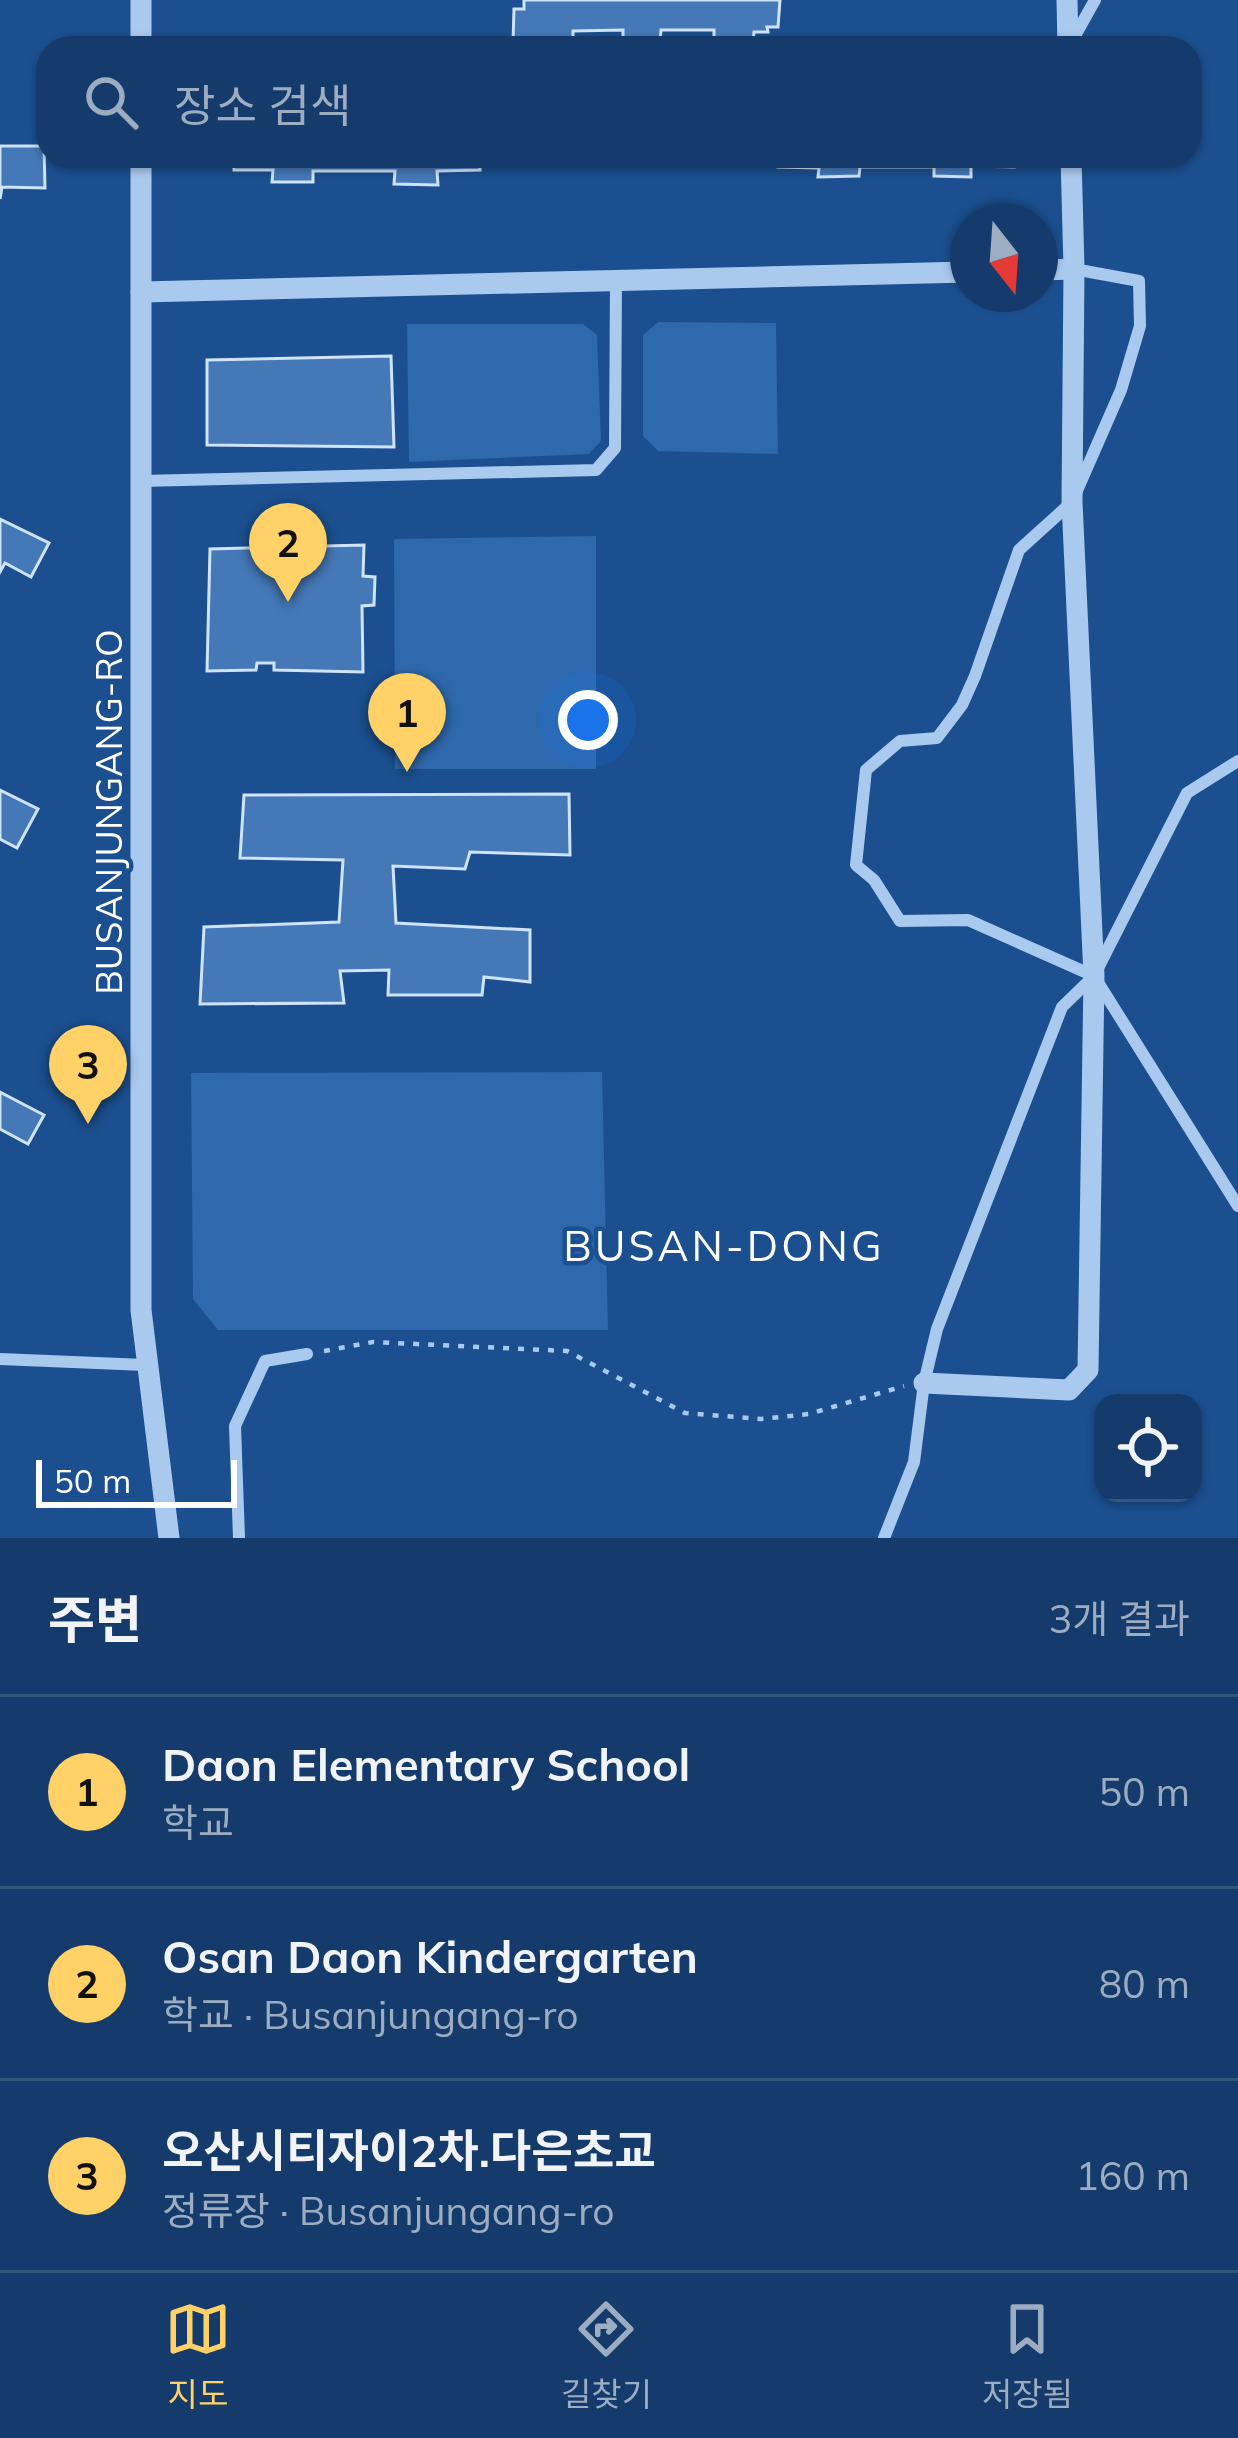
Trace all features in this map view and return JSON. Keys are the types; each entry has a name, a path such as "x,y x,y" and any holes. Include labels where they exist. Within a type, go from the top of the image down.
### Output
{"street":[{"path":"141,0 141,36"},
{"path":"1067,0 1068,36"},
{"path":"1075,36 1095,0"},
{"name":"BUSANJUNGANG-RO","path":"141,168 141,1310 169,1538"},
{"path":"924,1382 1069,1390 1088,1370 1094,976 1072,502 1071,168"},
{"path":"1058,269 1139,281 1140,326 1121,390 1072,502 1019,550 962,705 937,738 900,742 866,770 856,865 874,880 900,920 968,920 1094,976 1238,1206"},
{"path":"141,292 950,272"},
{"path":"141,481 596,470 615,448 616,280"},
{"path":"884,1538 914,1462 924,1382 937,1328 1062,1006 1094,976 1187,794 1238,761"},
{"path":"239,1538 235,1426 265,1361 307,1354"},
{"path":"0,1359 145,1365"}],"path":[{"path":"307,1354 373,1342 567,1352 685,1413 761,1419 809,1414 924,1382"}],"shaded area":[{"path":"658,322 776,323 778,454 658,451 643,436 643,335"},
{"path":"407,324 583,324 597,335 601,441 589,454 409,462"},
{"path":"596,536 596,769 395,769 394,539"},
{"path":"602,1072 608,1330 218,1330 193,1299 191,1073"}],"building":[{"path":"524,0 780,0 778,27 767,27 768,32 754,32 754,36 661,30 660,36 623,36 623,30 513,36 514,9 524,9"},
{"path":"0,146 36,146 36,168 45,168 45,188 2,187 0,199"},
{"path":"480,168 437,171 438,185 394,184 395,171 313,171 313,182 272,182 273,170 234,170"},
{"path":"819,168 860,168 859,176 818,177"},
{"path":"934,168 971,168 971,177 934,176"},
{"path":"391,356 394,447 207,445 207,360"},
{"path":"0,519 49,543 31,577 5,563 0,572"},
{"path":"364,545 363,576 375,577 374,605 362,606 363,672 274,670 274,663 257,663 256,670 207,671 210,549"},
{"path":"0,790 38,809 17,848 0,839"},
{"path":"569,794 570,855 470,852 465,869 393,866 396,923 530,930 530,982 484,977 482,995 388,995 389,970 340,971 344,1003 200,1004 204,927 339,922 343,860 240,858 244,795"},
{"path":"0,1092 44,1115 28,1144 0,1129"}],"place":[{"name":"Osan Daon Kindergarten","path":"288,602"},
{"name":"Daon Elementary School","path":"407,772"},
{"name":"오산시티자이2차.다은초교","path":"88,1124"}],"district":[{"name":"BUSAN-DONG","path":"724,1245"}]}
